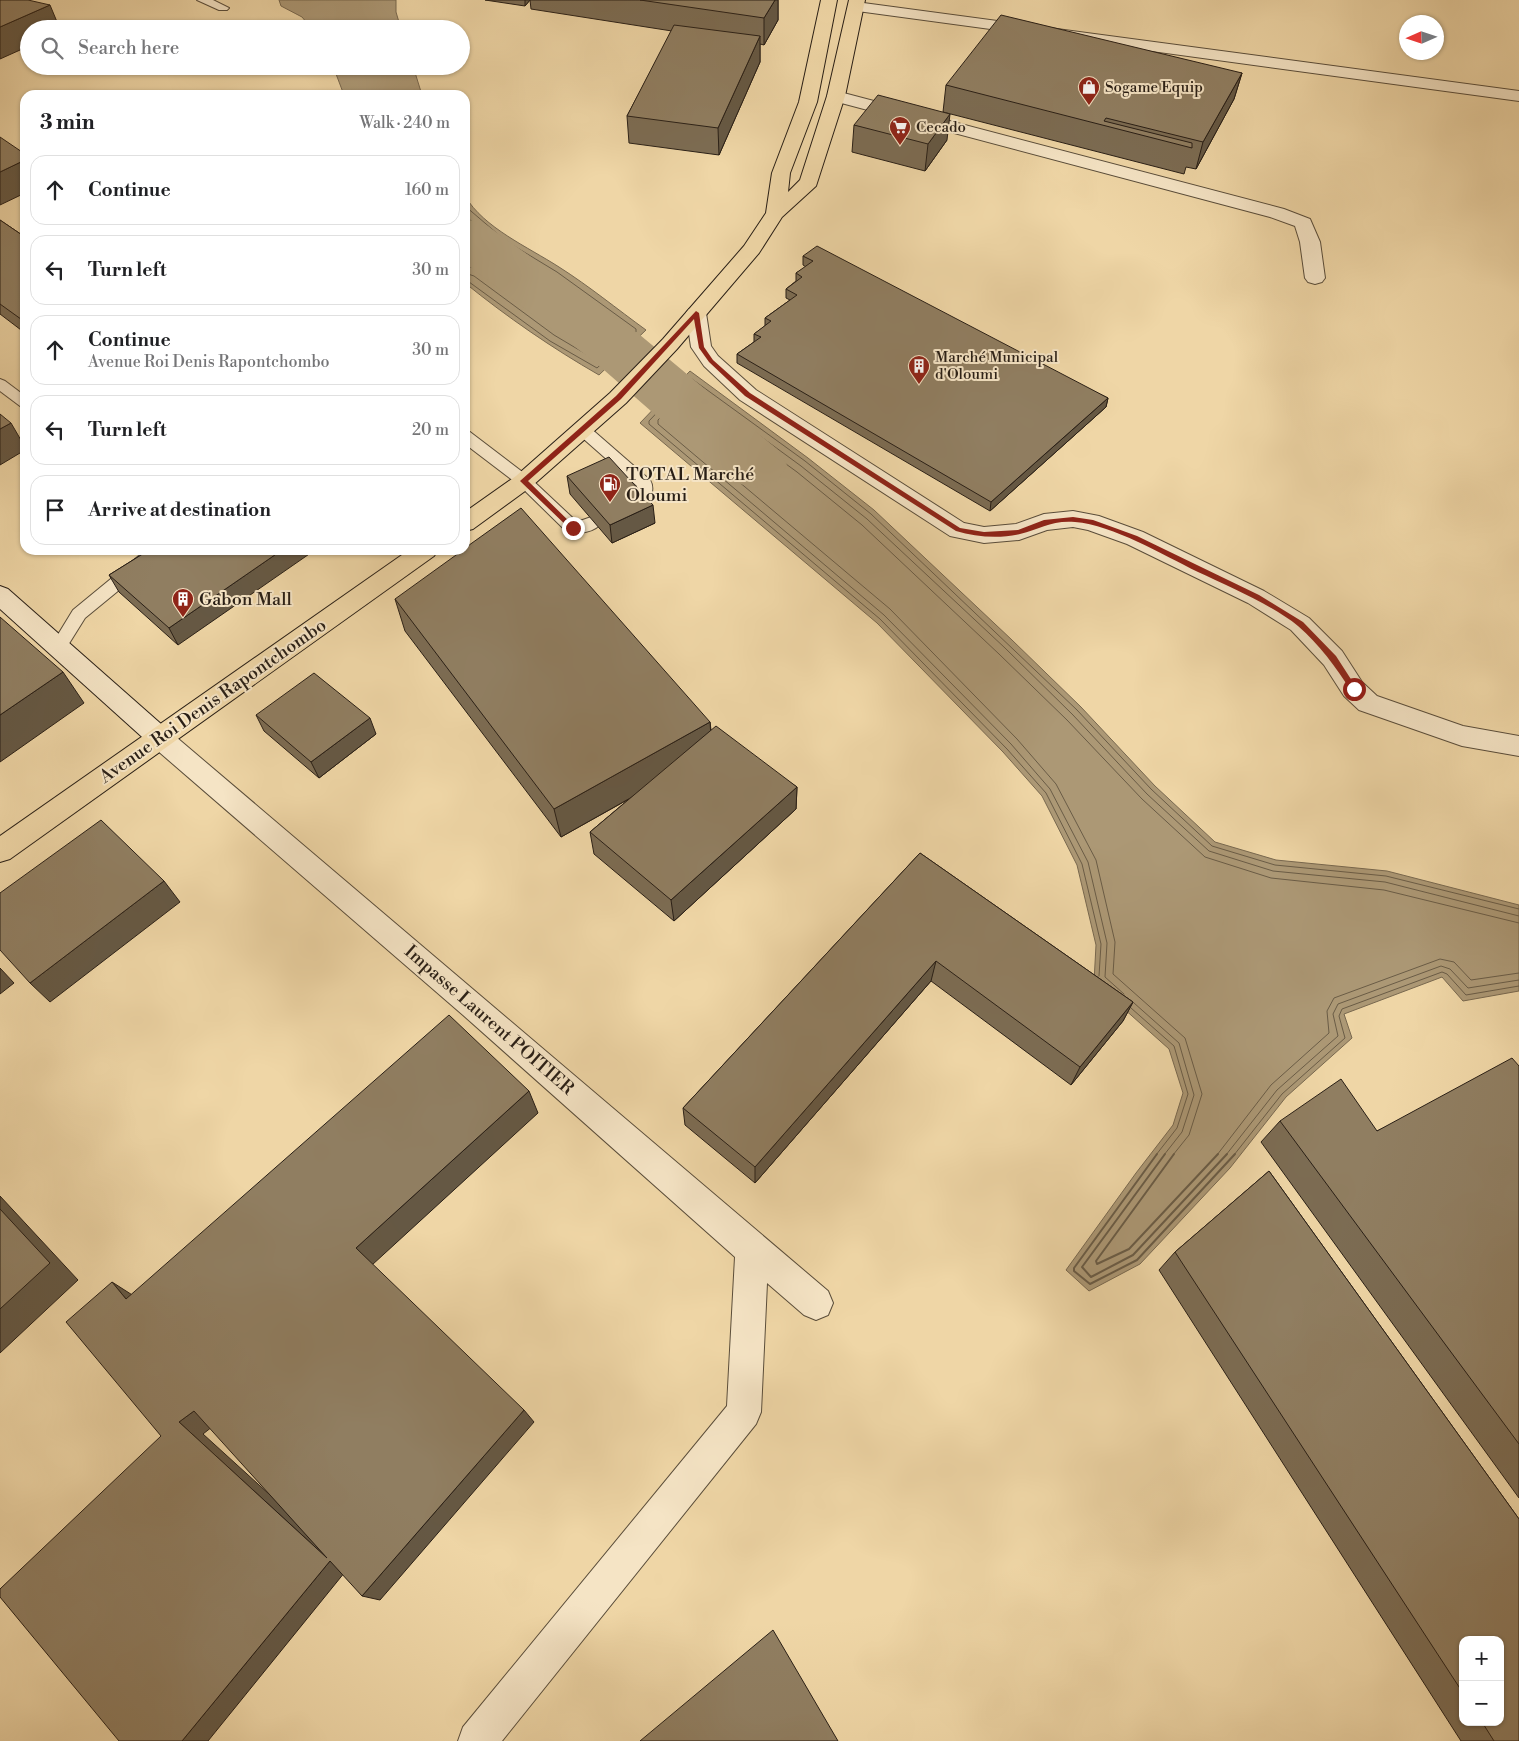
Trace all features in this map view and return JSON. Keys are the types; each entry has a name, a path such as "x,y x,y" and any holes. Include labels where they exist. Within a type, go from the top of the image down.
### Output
{"main road":[{"path":"775,213 782,174 808,102 829,0"},
{"path":"470,519 524,481 618,398 670,344 752,249 775,213 809,182 836,96 857,3"},
{"name":"Avenue Roi Denis Rapontchombo","path":"0,852 419,555"}],"street":[{"path":"857,3 1519,96"},
{"path":"836,96 1277,213 1304,223 1310,242 1315,278"},
{"path":"696,313 701,347 711,361 748,395 958,530 984,535 1019,532 1044,522 1073,519 1091,522 1126,535 1256,597 1300,624 1333,658 1354,689 1368,703 1462,736 1519,746"},
{"name":"Impasse Laurent POITIER","path":"0,595 160,738 466,1000 752,1250 816,1303"},
{"path":"476,1741 744,1412 752,1250"}],"lane":[{"path":"203,0 223,8"},
{"path":"0,384 20,399"},
{"path":"583,430 645,484 644,494 636,504"},
{"path":"470,440 524,481 573,528 584,527 594,522"},
{"path":"59,646 79,614 151,555"}],"water":[{"path":"279,0 396,0 398,20 304,20 281,6"},
{"path":"336,75 416,75 420,90 342,90"},
{"path":"470,203 483,218 507,236 570,274 646,330 599,375 530,332 470,287"},
{"path":"690,371 808,458 874,510 1081,707 1155,786 1215,842 1276,860 1387,871 1519,905 1519,991 1463,1001 1442,977 1344,1014 1352,1038 1286,1097 1230,1168 1140,1264 1089,1291 1066,1270 1173,1125 1183,1093 1169,1049 1094,982 1096,945 1077,865 1042,796 1003,752 877,623 640,423"}],"building":[{"path":"0,0 28,0 50,5 0,27"},
{"path":"640,0 775,0 764,18"},
{"name":"Sogame Equip","path":"1001,15 1242,73 1203,142 1106,118 1104,121 1192,143 1192,148 946,85"},
{"path":"674,25 760,36 718,128 627,116"},
{"path":"878,95 950,114 928,144 854,125"},
{"path":"0,137 20,151 20,162 0,172"},
{"path":"0,220 20,234 20,318 0,304"},
{"name":"Marché Municipal d'Oloumi","path":"817,246 1108,398 991,502 737,354 761,337 754,334 771,321 765,318 797,295 786,289 802,277 796,273 813,261 803,256"},
{"path":"0,414 11,423 0,429"},
{"path":"609,457 653,505 610,525 567,476"},
{"path":"521,508 710,722 554,809 395,599 456,555 470,555 470,544"},
{"path":"141,555 275,555 169,628 109,575"},
{"path":"0,617 63,672 0,715"},
{"path":"314,673 370,718 311,762 256,715"},
{"path":"716,726 797,787 671,900 590,832"},
{"path":"101,820 164,881 30,983 0,950 0,893"},
{"path":"920,853 1133,1002 1080,1067 936,961 755,1167 683,1108"},
{"path":"449,1015 529,1091 356,1248 524,1410 362,1596 330,1561 182,1741 119,1741 0,1597 0,1589 161,1436 66,1322 112,1282 126,1299","holes":["194,1411 327,1558 179,1422"]},
{"path":"1512,1058 1519,1066 1519,1444 1280,1121 1341,1079 1377,1131"},
{"path":"1269,1171 1519,1519 1519,1741 1494,1741 1485,1726 1504,1726 1504,1636 1459,1636 1459,1687 1175,1252"},
{"path":"0,1209 50,1263 0,1309"},
{"path":"773,1630 838,1741 640,1741"}],"waterway":[{"path":"470,240 618,349 754,465"}],"place":[{"name":"Sogame Equip","path":"1089,106"},
{"name":"Cecado","path":"900,146"},
{"name":"Marché Municipal d'Oloumi","path":"919,385"},
{"name":"TOTAL Marché Oloumi","path":"610,503"},
{"name":"Gabon Mall","path":"183,618"}],"route":[{"path":"573,528 524,481 618,398 670,344 696,313 701,347 711,361 748,395 958,530 984,535 1019,532 1044,522 1073,519 1091,522 1134,538 1256,597 1300,624 1333,658 1354,689"}]}
